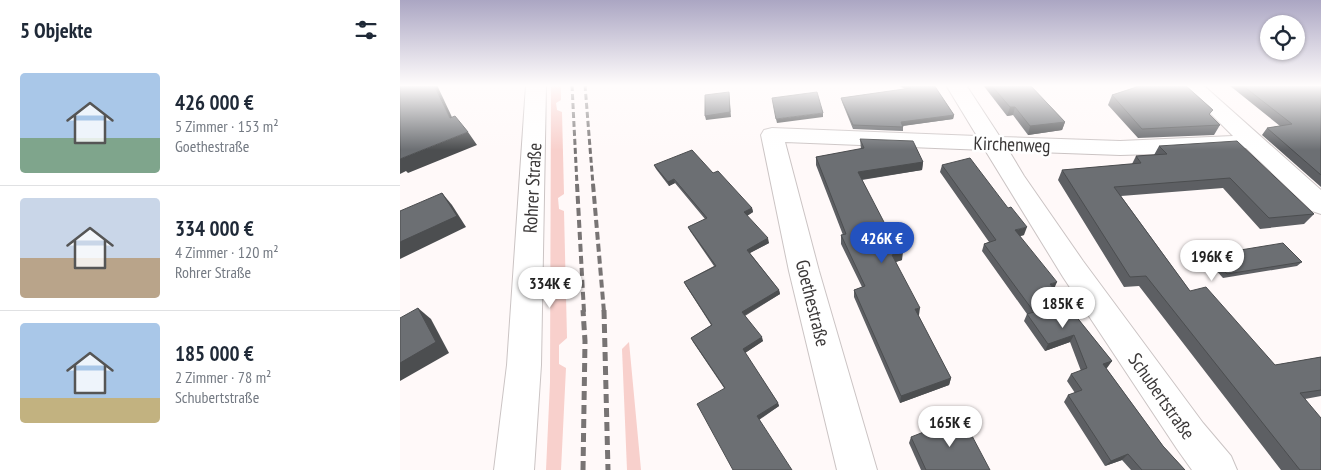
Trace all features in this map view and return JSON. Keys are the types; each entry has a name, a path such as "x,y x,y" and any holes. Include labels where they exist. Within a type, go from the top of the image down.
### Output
{"street":[{"name":"Rohrer Straße","path":"514,470 524,365 535,107"},
{"name":"Schubertstraße","path":"970,107 1014,180 1073,270 1184,428 1217,470"},
{"path":"1216,107 1321,205"},
{"name":"Kirchenweg","path":"772,135 1144,148 1252,141"},
{"name":"Goethestraße","path":"772,135 809,289 857,470"}],"shaded area":[{"path":"551,107 557,107 557,110 562,112 564,194 558,198 559,209 564,211 567,338 559,345 559,364 566,368 561,470 546,470 550,382"},
{"path":"629,342 641,470 627,470 622,349"}],"building":[{"path":"400,107 445,107 450,118 455,116 468,132 400,159"},
{"path":"705,107 730,107 730,112 705,116"},
{"path":"774,107 821,107 823,113 776,119"},
{"path":"845,107 949,107 954,115 901,122 903,127 853,125"},
{"path":"1010,107 1051,107 1065,122 1030,126 1015,107"},
{"path":"1123,107 1210,107 1213,110 1209,114 1220,125 1142,129"},
{"path":"1270,107 1321,107 1321,175 1267,128 1292,124"},
{"path":"860,139 913,141 923,162 858,172 885,224 887,223 903,252 892,255 920,308 915,309 951,378 901,396 854,290 865,286 841,235 846,234 816,157 864,148"},
{"path":"1237,141 1314,214 1269,218 1230,178 1114,187 1190,291 1206,287 1275,365 1321,357 1321,390 1300,393 1321,418 1321,470 1300,470 1146,276 1130,277 1062,170 1141,163 1136,156 1167,154 1159,146"},
{"path":"692,150 713,173 718,171 752,208 744,212 768,238 747,250 779,290 742,312 762,337 743,349 778,403 757,416 792,470 733,470 697,404 725,388 691,338 712,325 684,282 716,266 688,227 707,218 674,179 668,182 654,165"},
{"path":"970,158 1008,208 1011,207 1027,227 1015,230 1057,282 1050,284 1112,361 1103,364 1163,446 1185,470 1142,470 1128,454 1111,461 1068,395 1082,390 1071,374 1087,368 1074,335 1048,344 1027,314 1034,312 984,244 996,240 942,165"},
{"path":"442,193 457,216 400,242 400,211"},
{"path":"1283,243 1302,262 1227,274 1210,255"},
{"path":"418,308 436,342 400,363 400,318"},
{"path":"962,417 990,470 926,470 911,437"}],"railway":[{"path":"573,107 577,185"},
{"path":"587,107 593,185"},
{"path":"577,184 584,312"},
{"path":"593,184 604,312"},
{"path":"583,310 585,341 583,470"},
{"path":"604,310 608,470"}]}
